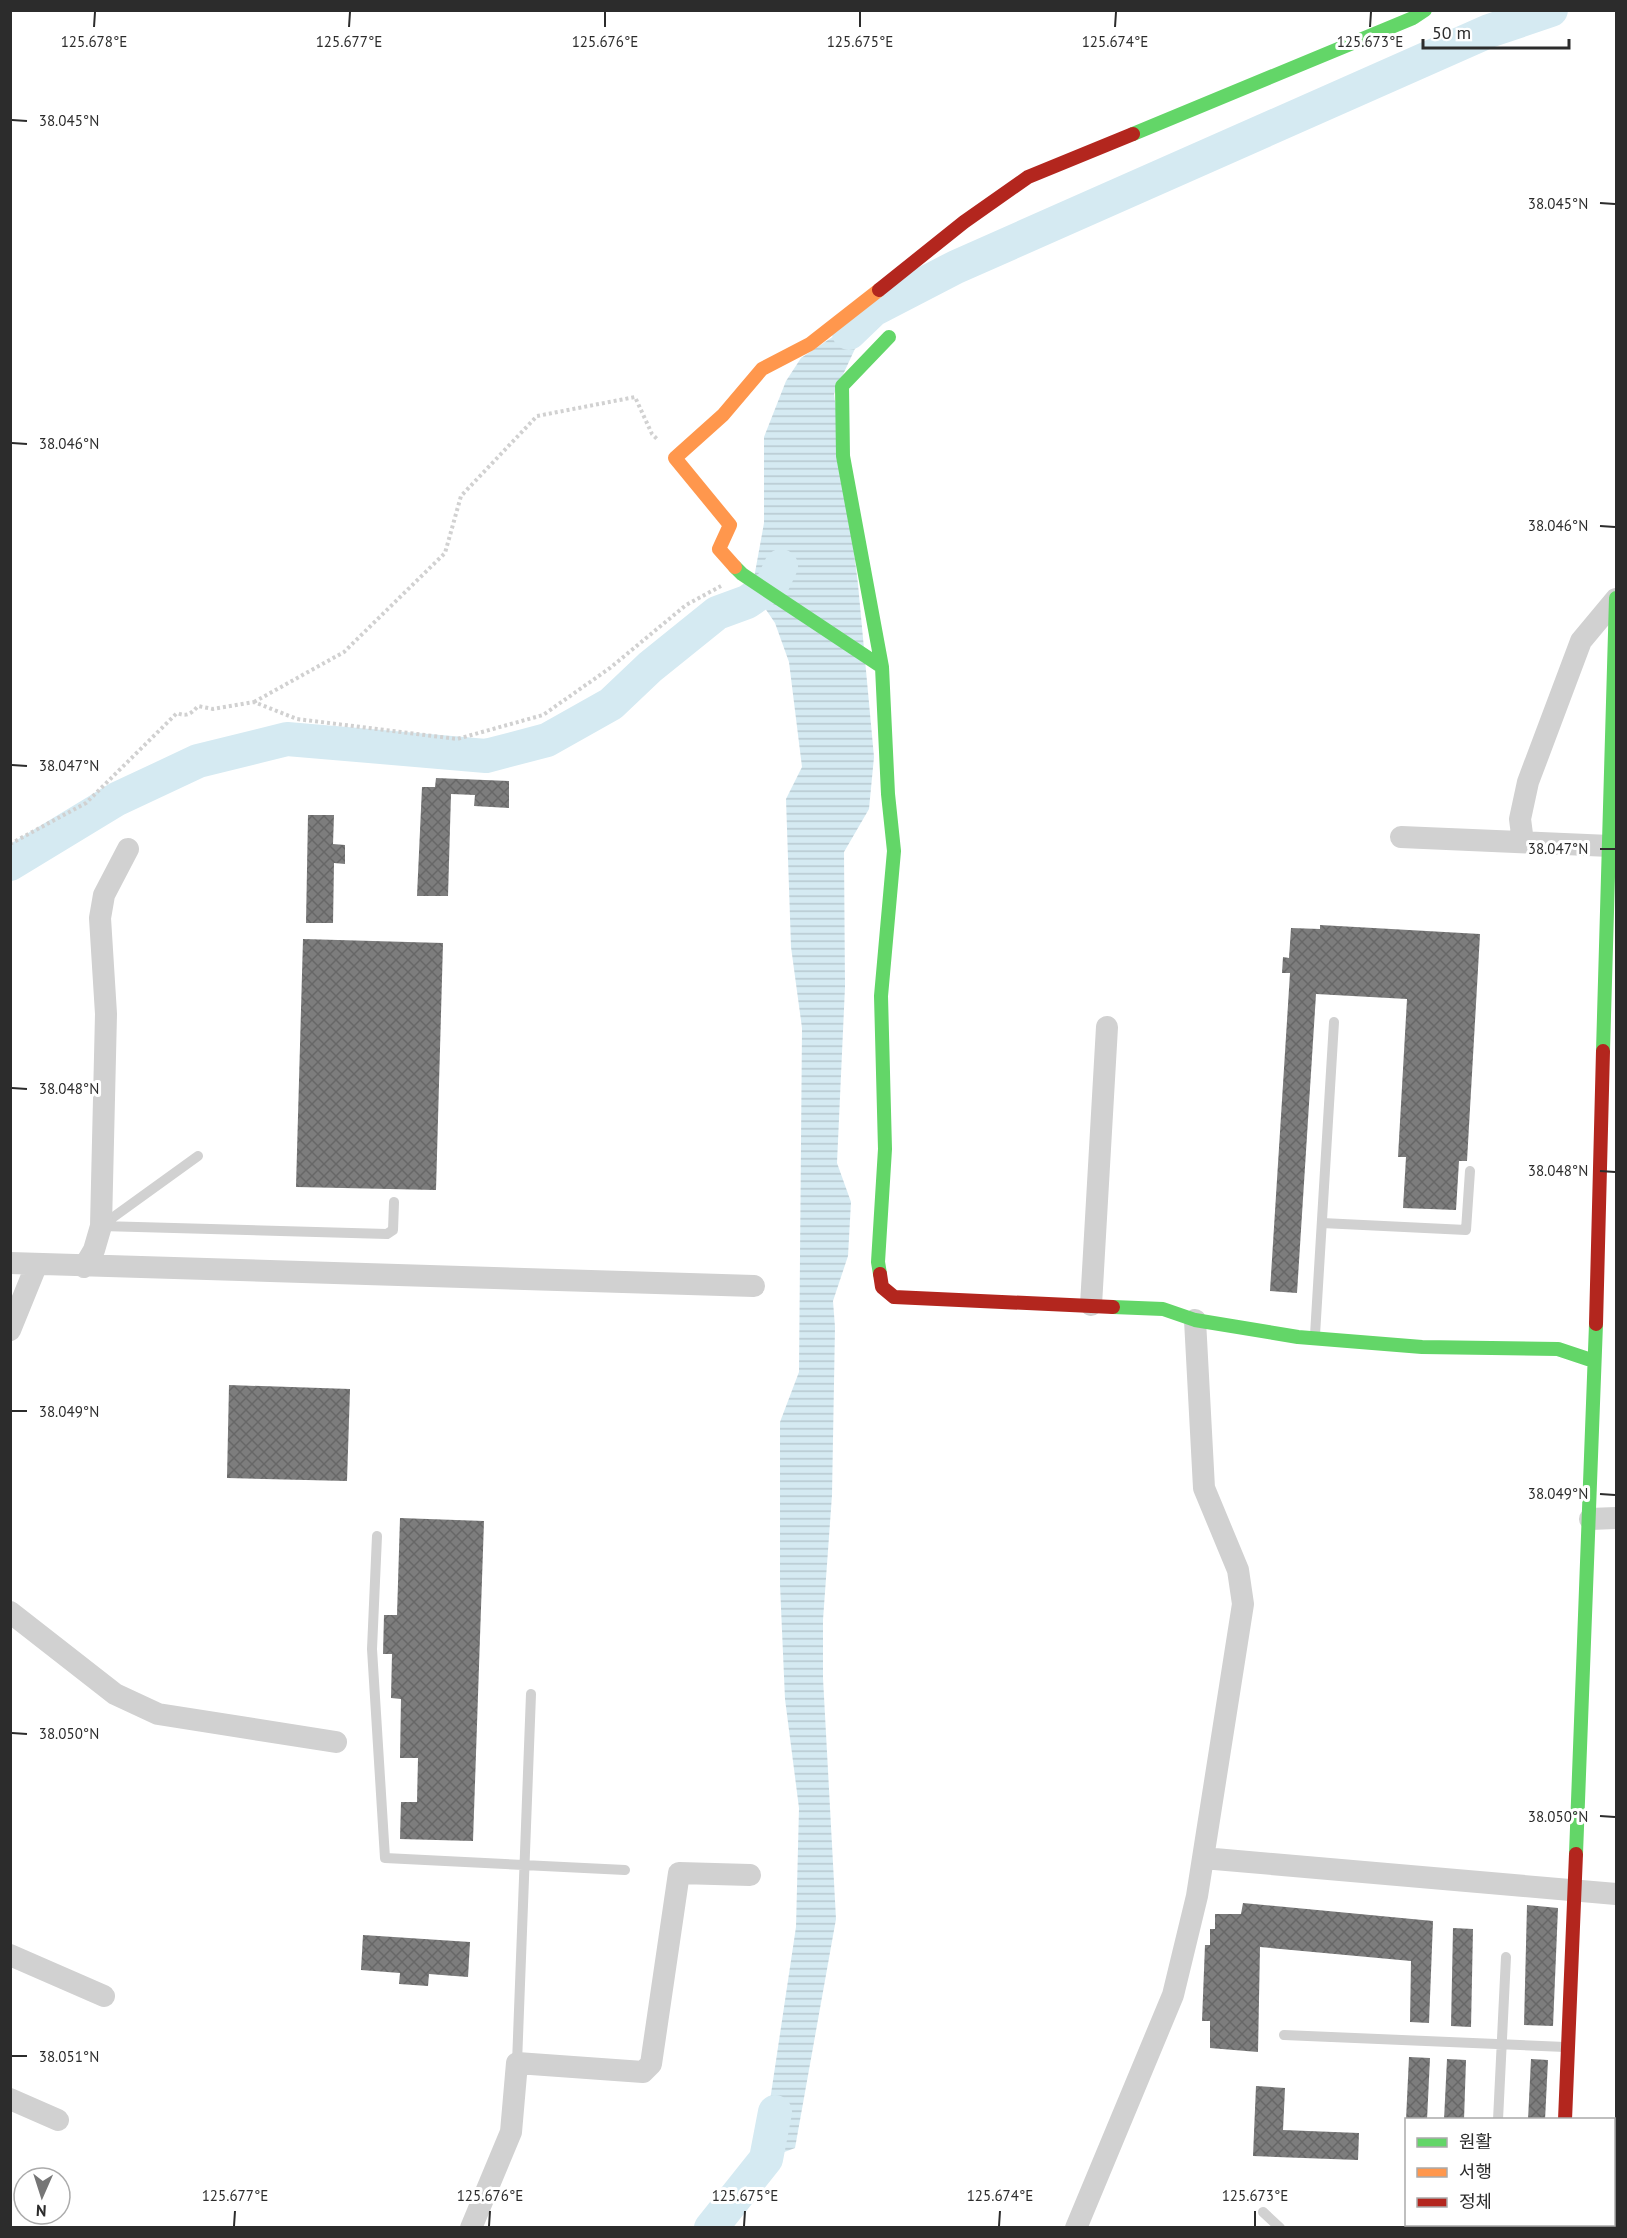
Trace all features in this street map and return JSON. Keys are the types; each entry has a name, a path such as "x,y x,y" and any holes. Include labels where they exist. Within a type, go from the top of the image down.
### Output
{"street":[{"path":"882,667 743,575 719,549 730,525 675,458 723,414 762,369 810,344 964,222 1028,177 1413,18 1425,10"},
{"path":"889,337 842,386 843,456 882,667 888,794 894,851 881,996 885,1149 878,1262 882,1287 894,1297 1163,1309 1195,1320 1315,1338 1422,1347 1558,1349 1594,1361"},
{"path":"1523,842 1520,819 1528,782 1581,641 1616,599"},
{"path":"1565,2118 1590,1519 1616,599"},
{"path":"1401,837 1610,846"},
{"path":"84,1267 94,1250 101,1226 106,1014 100,918 104,895 128,849"},
{"path":"1091,1305 1107,1027"},
{"path":"10,1263 36,1266 754,1286"},
{"path":"10,1330 36,1266"},
{"path":"1076,2228 1173,1995 1197,1896 1243,1604 1238,1570 1204,1488 1195,1320"},
{"path":"1590,1519 1617,1518"},
{"path":"10,1612 115,1694 158,1714 336,1742"},
{"path":"1203,1858 1617,1894"},
{"path":"471,2228 511,2132 517,2063 643,2072 651,2064 679,1873 750,1875"},
{"path":"10,1955 104,1996"},
{"path":"10,2099 58,2120"}],"lane":[{"path":"1315,1338 1334,1022"},
{"path":"101,1226 198,1156"},
{"path":"1322,1223 1466,1230 1470,1171"},
{"path":"101,1226 387,1234 393,1230 394,1202"},
{"path":"377,1536 372,1649 385,1858 625,1870"},
{"path":"517,2063 531,1694"},
{"path":"1498,2118 1506,1957"},
{"path":"1284,2035 1568,2047"},
{"path":"1263,2212 1280,2228"}],"path":[{"path":"10,844 86,803 177,713 184,716 191,714 198,706 213,709 254,702 344,652 445,552 461,496 537,416 635,397 652,434 675,458"},
{"path":"254,702 297,719 457,739 543,715 610,668 686,605 743,575"}],"water":[{"path":"873,310 834,394 858,584 874,757 869,809 844,852 845,987 837,1163 851,1202 848,1256 833,1301 835,1327 832,1495 823,1620 823,1678 836,1919 795,2148 766,2159 765,2134 796,1927 799,1808 785,1699 780,1585 780,1422 799,1372 802,1028 791,947 786,799 802,767 789,662 775,623 752,589 764,523 764,437 786,381 801,358"}],"building":[{"path":"436,778 509,781 509,808 474,806 475,795 451,794 448,896 417,896 422,787 435,787"},
{"path":"308,815 334,815 333,844 345,845 345,864 334,863 333,923 306,923"},
{"path":"1320,925 1480,934 1467,1161 1459,1161 1456,1210 1403,1208 1406,1157 1398,1157 1407,999 1316,994 1297,1293 1270,1291 1290,973 1282,973 1283,957 1289,958 1291,928 1320,929"},
{"path":"303,939 443,943 436,1190 296,1187"},
{"path":"229,1385 350,1389 347,1481 227,1478"},
{"path":"400,1518 484,1521 473,1841 400,1839 401,1802 417,1802 418,1758 400,1758 401,1699 391,1698 392,1654 383,1654 384,1615 397,1615"},
{"path":"1243,1903 1433,1921 1429,2023 1410,2022 1411,1961 1260,1947 1258,2052 1210,2048 1210,2021 1202,2021 1205,1945 1210,1945 1210,1929 1215,1929 1215,1914 1241,1914"},
{"path":"1527,1905 1558,1908 1553,2026 1524,2025"},
{"path":"1453,1928 1473,1929 1471,2027 1451,2026"},
{"path":"363,1935 470,1942 468,1977 429,1974 428,1986 399,1984 400,1973 361,1970"},
{"path":"1409,2057 1430,2058 1427,2118 1406,2118"},
{"path":"1447,2059 1466,2060 1464,2118 1444,2118"},
{"path":"1531,2059 1548,2060 1545,2118 1528,2118"},
{"path":"1256,2086 1285,2088 1283,2130 1359,2133 1358,2160 1253,2156"}],"waterway":[{"path":"849,333 873,310 956,267 1489,31 1551,10"},
{"path":"10,864 117,799 198,761 287,739 486,756 547,740 611,704 650,667 717,613 747,602 772,585 781,566"},
{"path":"711,2228 766,2159 775,2112"}],"traffic: fast":[{"path":"1133,134 1413,18 1425,10"},
{"path":"735,567 742,574 882,667 843,456 842,386 889,337"},
{"path":"1603,1051 1616,598"},
{"path":"880,1274 878,1262 885,1149 881,996 894,851 888,794 882,667"},
{"path":"1113,1307 1163,1309 1195,1320 1298,1337 1422,1347 1558,1349 1594,1361"},
{"path":"1576,1854 1596,1324"}],"traffic: slow":[{"path":"735,567 719,549 730,525 675,458 723,415 762,369 810,344 879,290"}],"traffic: jam":[{"path":"879,290 964,222 1028,177 1133,134"},
{"path":"1596,1324 1603,1051"},
{"path":"880,1274 882,1287 894,1297 1113,1307"},
{"path":"1565,2118 1576,1854"}]}
